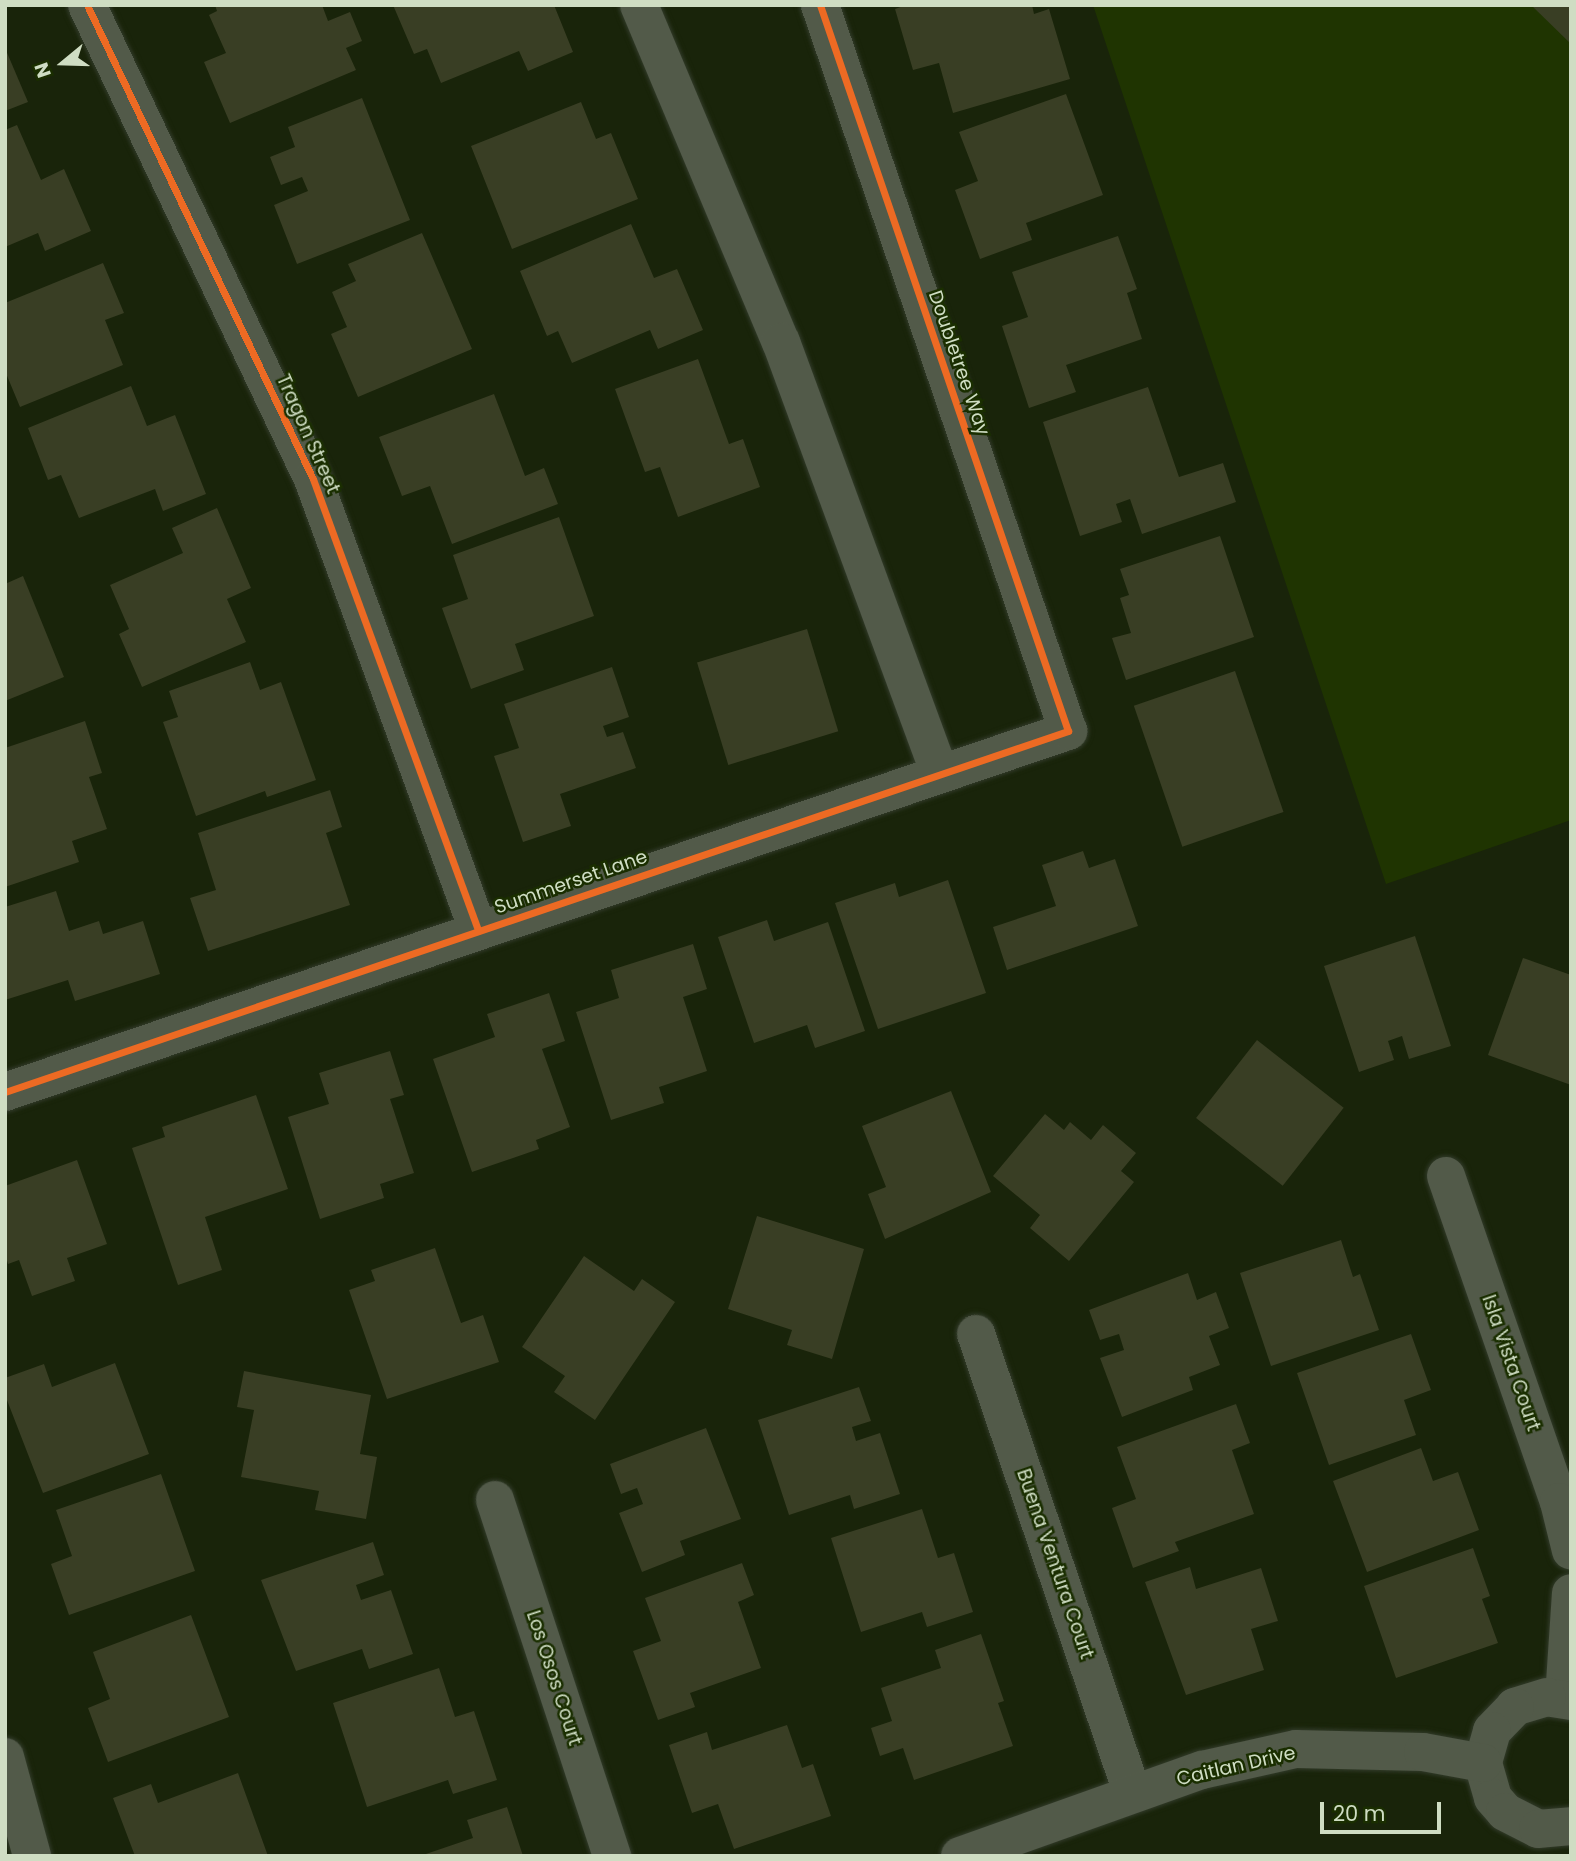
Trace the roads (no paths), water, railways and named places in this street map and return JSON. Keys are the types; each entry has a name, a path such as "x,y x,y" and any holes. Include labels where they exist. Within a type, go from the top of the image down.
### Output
{"street":[{"name":"Tragon Street","path":"87,5 313,479 478,931"},
{"path":"639,5 781,342 940,774"},
{"name":"Doubletree Way","path":"820,5 1068,731"},
{"name":"Summerset Lane","path":"5,1092 1068,731"},
{"name":"Isla Vista Court","path":"1446,1176 1559,1502 1571,1551"},
{"name":"Buena Ventura Court","path":"976,1334 1133,1794"},
{"name":"Los Osos Court","path":"495,1500 612,1856"},
{"path":"1548,1837 1520,1823 1493,1798 1483,1763 1492,1731 1502,1717 1530,1700 1567,1699 1571,1593"},
{"name":"Caitlan Drive","path":"960,1856 1202,1769 1296,1749 1423,1752 1483,1763"},
{"path":"5,1757 32,1856"}]}
